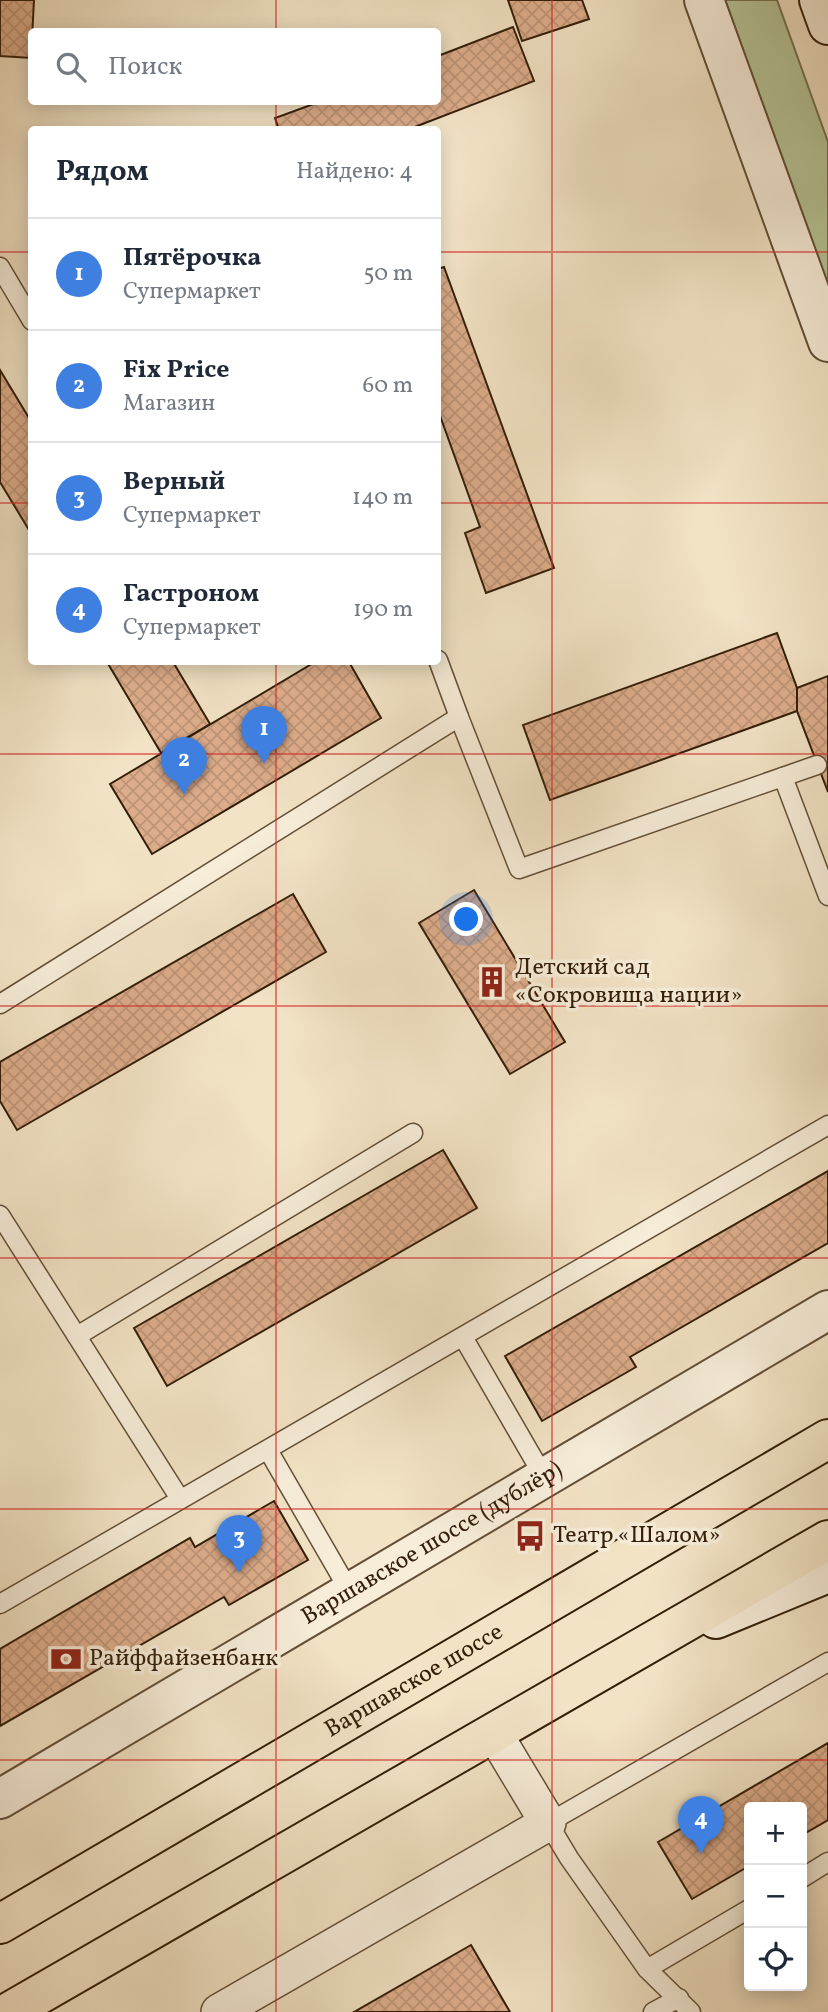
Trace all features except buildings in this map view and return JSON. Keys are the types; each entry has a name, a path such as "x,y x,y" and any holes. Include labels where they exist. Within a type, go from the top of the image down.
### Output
{"main road":[{"name":"Варшавское шоссе","path":"0,1924 828,1439"},
{"path":"9,2012 828,1540"}],"street":[{"path":"704,0 828,342"},
{"path":"819,0 828,26"},
{"name":"Варшавское шоссе (дублёр)","path":"0,1800 828,1310"},
{"path":"626,1657 828,1573"},
{"path":"219,2012 548,1823 494,1733"}],"lane":[{"path":"0,267 28,314"},
{"path":"440,665 519,869 817,765"},
{"path":"0,1004 459,717"},
{"path":"783,777 828,896"},
{"path":"0,1604 828,1125"},
{"path":"77,1336 413,1133"},
{"path":"0,1215 180,1499"},
{"path":"463,1337 544,1477"},
{"path":"268,1450 350,1592"},
{"path":"691,2012 647,1969 569,1858 548,1823 828,1662"},
{"path":"807,1875 828,1862"},
{"path":"647,1969 744,1912"},
{"path":"653,2012 679,1998"}],"green space":[{"path":"725,0 777,0 828,142 828,285"}],"place":[{"name":"Пятёрочка","path":"264,764"},
{"name":"Fix Price","path":"184,795"},
{"name":"Детский сад «Сокровища нации»","path":"492,982"},
{"name":"Театр «Шалом»","path":"530,1536"},
{"name":"Верный","path":"239,1573"},
{"name":"Райффайзенбанк","path":"66,1659"},
{"name":"Гастроном","path":"701,1854"}]}
